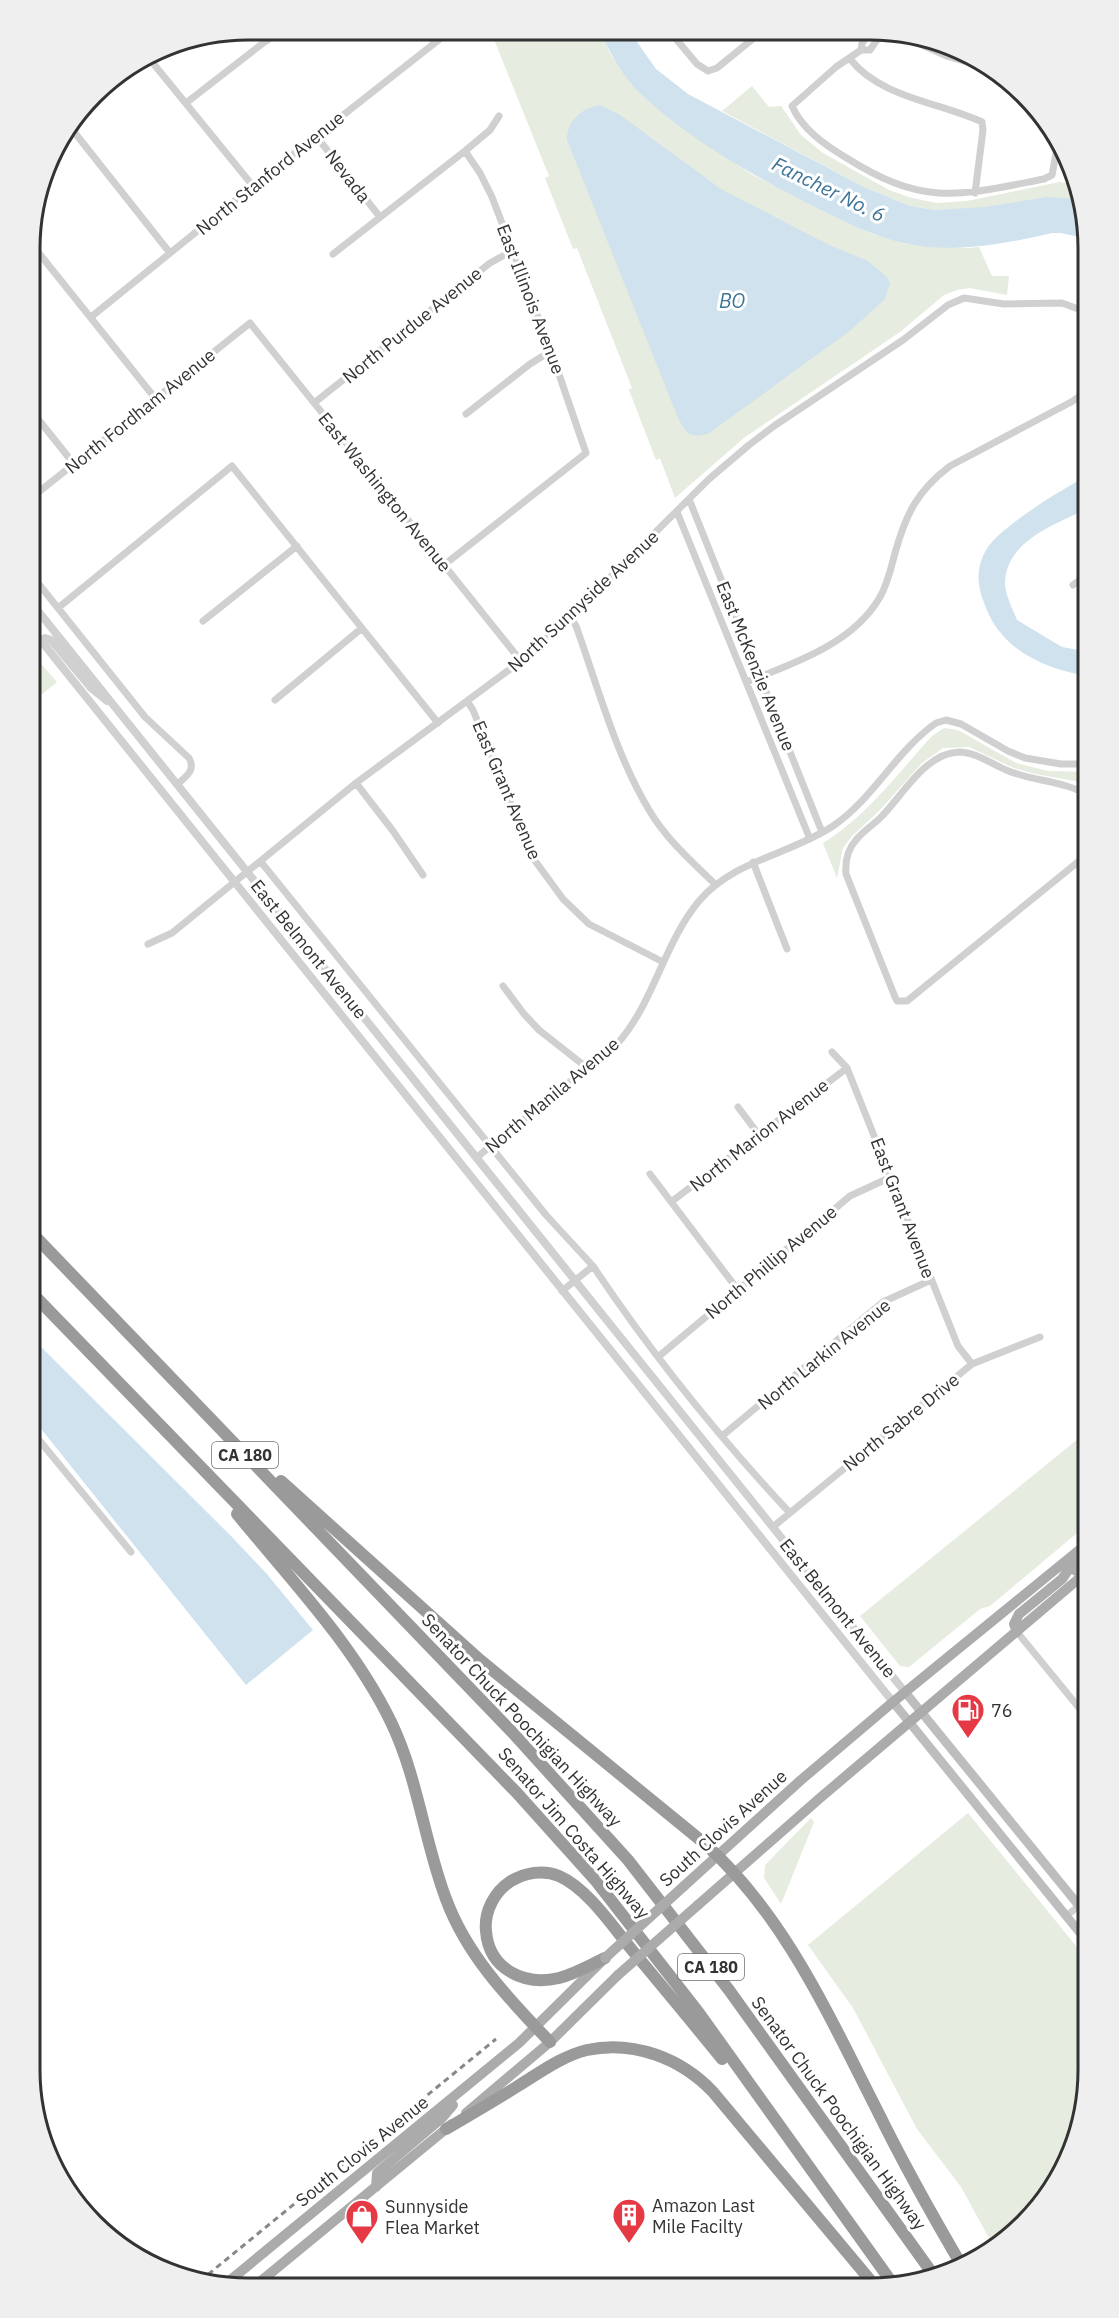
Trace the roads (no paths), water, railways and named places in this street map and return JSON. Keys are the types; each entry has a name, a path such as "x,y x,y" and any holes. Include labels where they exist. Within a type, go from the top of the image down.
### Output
{"highway":[{"name":"Senator Chuck Poochigian Highway","path":"40,1242 512,1732 628,1860 729,1990 929,2269"},
{"name":"CA 180","path":"40,1302 181,1446"},
{"path":"208,1416 480,1660 718,1855 735,1873 786,1943 831,2017 878,2112 958,2258"},
{"path":"181,1446 345,1646 366,1678 392,1724 404,1755 452,1914 479,1962 550,2042"},
{"name":"Senator Jim Costa Highway","path":"181,1446 455,1728 559,1839 666,1969 888,2277"},
{"path":"605,1958 571,1974 551,1979 533,1980 512,1974 504,1969 490,1950 486,1922 491,1904 503,1887 510,1882 537,1872 557,1875 575,1886 608,1920 790,2141"},
{"path":"446,2129 551,2066 587,2050 628,2049 668,2059 691,2071 713,2092 868,2278"}],"main road":[{"name":"South Clovis Avenue","path":"234,2277 470,2084 536,2027 605,1958 718,1855 893,1702 1078,1555"},
{"path":"1017,1632 1014,1624 1019,1614 1062,1579 1078,1559"},
{"path":"1061,1594 1078,1567"},
{"name":"South Clovis Avenue","path":"265,2278 550,2042 618,1976 698,1905 1078,1579"},
{"name":"East Belmont Avenue","path":"905,1692 1078,1906"},
{"name":"East Belmont Avenue","path":"893,1702 1078,1931"},
{"path":"376,2187 377,2173 442,2118 470,2084"}],"street":[{"path":"677,40 697,64 708,71 717,68 751,40"},
{"path":"861,50 864,40"},
{"path":"877,40 870,50 861,50 828,74 792,106 800,121 822,142 853,163 887,181 924,193 975,193 1044,179 1052,175 1056,154"},
{"path":"186,104 267,41"},
{"name":"North Stanford Avenue","path":"91,317 434,42"},
{"path":"850,59 867,76 887,86 982,122 975,193"},
{"path":"153,64 253,186"},
{"path":"333,254 465,151 490,130 499,116"},
{"path":"75,133 170,253"},
{"name":"Nevada","path":"316,136 380,217"},
{"name":"East Illinois Avenue","path":"444,565 586,453 551,351 488,189 465,151"},
{"name":"North Purdue Avenue","path":"314,403 490,263 512,251"},
{"path":"41,256 155,398"},
{"name":"North Sunnyside Avenue","path":"148,944 172,933 357,783 521,662 728,462 774,426 876,359 948,304 958,299 970,298 1004,304 1062,303 1078,309"},
{"name":"East Washington Avenue","path":"250,323 521,662"},
{"name":"North Fordham Avenue","path":"41,490 250,323"},
{"path":"466,414 530,364 551,351"},
{"path":"747,682 816,653 834,642 867,614 880,597 887,580 901,530 910,509 934,478 950,466 1078,397"},
{"path":"41,423 74,464"},
{"path":"58,608 232,466 438,723"},
{"name":"East McKenzie Avenue","path":"689,499 822,832"},
{"name":"East McKenzie Avenue","path":"677,512 810,839"},
{"path":"203,621 297,546"},
{"path":"1073,585 1078,581"},
{"path":"41,587 145,717 189,758 192,770 178,784"},
{"name":"East Belmont Avenue","path":"41,614 905,1692"},
{"path":"570,617 576,626 625,763 649,811 684,854 716,885"},
{"path":"274,700 362,628"},
{"path":"41,640 45,638 51,640 91,688 119,711"},
{"name":"East Belmont Avenue","path":"41,640 893,1702"},
{"name":"East Grant Avenue","path":"467,701 473,710 533,858 563,900 589,924 663,962"},
{"name":"North Manila Avenue","path":"476,1158 618,1043 626,1034 689,913 716,885 753,862 810,839 836,824 858,804 926,731 941,721 954,721 961,724 1008,751 1044,762 1078,764"},
{"path":"1078,790 1071,786 1007,771 970,754 958,752 944,756 925,768 881,818 855,840 848,853 846,874 895,997 897,1001 903,1002 1078,862"},
{"path":"357,783 423,875"},
{"name":"East Belmont Avenue","path":"261,862 546,1215 593,1266 624,1313 750,1471 790,1512"},
{"path":"753,862 787,949"},
{"path":"503,986 539,1030 586,1067"},
{"name":"East Grant Avenue","path":"832,1053 847,1068 958,1346 972,1364"},
{"name":"North Marion Avenue","path":"671,1202 847,1068"},
{"path":"738,1107 759,1135"},
{"path":"650,1174 738,1290"},
{"name":"North Phillip Avenue","path":"658,1357 850,1196 891,1177"},
{"path":"562,1291 593,1266"},
{"name":"North Larkin Avenue","path":"723,1436 883,1302 931,1280"},
{"name":"North Sabre Drive","path":"774,1526 972,1364 1040,1337"},
{"path":"40,1442 131,1552"},
{"path":"1017,1632 1078,1707"},
{"path":"1066,1916 1078,1906"}],"water":[{"name":"Fancher No. 6","path":"604,40 636,40 656,69 688,94 864,187 910,206 936,210 985,207 1048,197 1072,199 1078,237 1052,233 997,244 941,248 903,243 864,230 803,201 707,146 663,114 643,96 613,58"},
{"name":"BO","path":"600,105 620,115 721,189 829,245 868,261 887,277 890,283 885,299 851,330 708,434 689,434 678,418 567,140 569,127 576,116"},
{"path":"1078,481 1078,513 1034,536 1022,546 1013,557 1007,570 1005,585 1017,620 1062,647 1078,650 1078,674 1040,662 1008,641 990,617 979,580 984,553 996,538 1035,508"},
{"path":"40,1346 231,1536 266,1573 313,1630 246,1685 40,1428"}],"railway":[{"path":"209,2273 496,2039"}],"place":[{"name":"76","path":"968,1739"},
{"name":"Amazon Last Mile Facilty","path":"629,2244"},
{"name":"Sunnyside Flea Market","path":"362,2245"}]}
